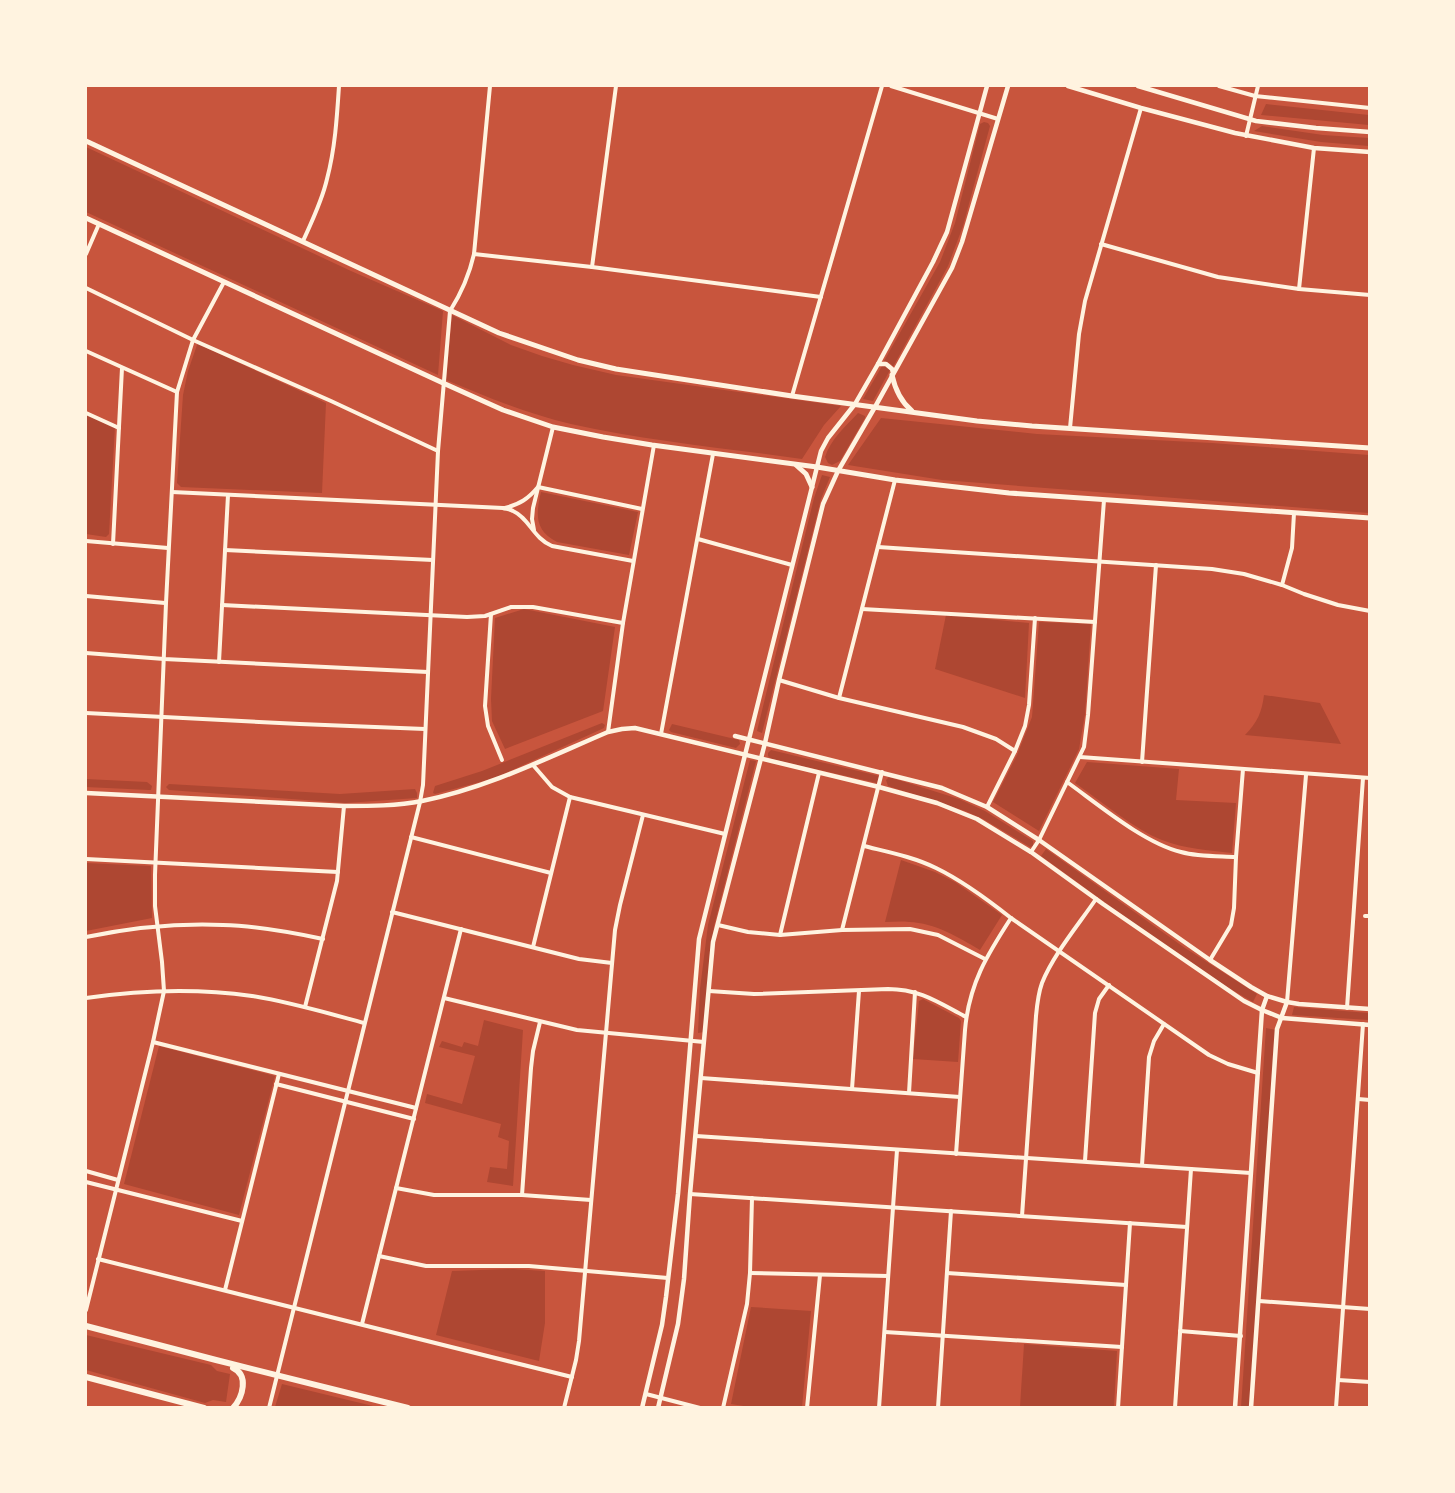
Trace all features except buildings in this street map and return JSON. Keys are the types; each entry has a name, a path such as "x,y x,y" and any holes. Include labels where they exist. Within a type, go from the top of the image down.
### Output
{"main road":[{"path":"86,141 499,333 578,360 616,369 792,396 1021,425 1370,448"},
{"path":"86,218 503,410 553,427 713,454 817,467 895,480 1009,493 1370,518"},
{"path":"893,374 897,393 913,412"},
{"path":"795,464 806,474 812,487"},
{"path":"86,1326 408,1407"},
{"path":"216,1360 238,1370 242,1375 242,1390 233,1407"},
{"path":"86,1377 204,1407"}],"street":[{"path":"303,241 327,178 339,86"},
{"path":"268,1407 423,785 443,383 450,311 468,277 474,254 490,86"},
{"path":"591,267 616,86"},
{"path":"792,396 882,86"},
{"path":"891,86 998,119"},
{"path":"642,1407 664,1316 678,1194 699,939 823,444 855,404 933,262 947,232 987,86"},
{"path":"658,1407 681,1303 713,942 824,504 838,471 952,268 962,242 1008,86"},
{"path":"1068,86 1141,108 1246,135 1314,148 1370,152"},
{"path":"1138,86 1250,119 1316,128 1370,132"},
{"path":"1218,86 1255,96 1370,108"},
{"path":"1246,135 1258,86"},
{"path":"1070,428 1079,334 1085,302 1141,108"},
{"path":"1299,289 1314,148"},
{"path":"86,254 99,224"},
{"path":"1101,244 1218,277 1299,289 1370,294"},
{"path":"474,254 821,297"},
{"path":"86,1310 164,991 155,906 155,863 177,392 193,340 224,282"},
{"path":"86,288 193,340 438,451"},
{"path":"86,351 177,392"},
{"path":"878,364 886,364 892,369 893,374"},
{"path":"113,544 122,368"},
{"path":"86,413 118,428"},
{"path":"535,534 532,519 533,508 553,427"},
{"path":"608,732 623,623 654,445"},
{"path":"662,734 713,454"},
{"path":"839,698 895,480"},
{"path":"503,508 523,502 538,487"},
{"path":"538,487 642,509"},
{"path":"172,492 503,508 520,516 540,539 552,546 633,561"},
{"path":"219,662 228,495"},
{"path":"1031,852 1084,747 1104,500"},
{"path":"1282,585 1292,548 1294,513"},
{"path":"698,539 792,565"},
{"path":"86,541 169,548"},
{"path":"878,547 1212,569 1244,574 1338,604 1370,610"},
{"path":"225,550 433,560"},
{"path":"1143,762 1156,565"},
{"path":"86,596 166,603"},
{"path":"222,605 473,617 512,607 533,607 623,623"},
{"path":"862,609 1095,621"},
{"path":"491,614 485,706 488,726 502,760"},
{"path":"987,807 1025,726 1029,705 1035,618"},
{"path":"86,653 428,672"},
{"path":"779,680 839,698 963,727 996,740 1015,751"},
{"path":"86,713 425,729"},
{"path":"86,793 344,806 420,802 482,785 608,732 635,728 937,803 977,819 1031,852 1244,1001 1282,1018 1370,1025"},
{"path":"735,736 942,788 987,807 1039,840 1210,960 1267,996 1287,1002 1370,1009"},
{"path":"1080,757 1370,778"},
{"path":"533,765 552,787 570,796 725,834"},
{"path":"1210,960 1231,925 1234,908 1243,769"},
{"path":"842,930 882,772"},
{"path":"780,935 819,773"},
{"path":"1251,1407 1277,1029 1287,1002 1306,774"},
{"path":"1347,1008 1363,778"},
{"path":"1067,782 1133,829 1162,845 1181,852 1236,857"},
{"path":"533,947 570,796"},
{"path":"305,1007 338,872 344,806"},
{"path":"564,1407 578,1351 618,915 643,815"},
{"path":"411,837 551,873"},
{"path":"864,846 917,860 956,878 1209,1054 1228,1064 1258,1073"},
{"path":"86,860 338,872"},
{"path":"1022,1216 1037,1006 1043,982 1060,951 1096,899"},
{"path":"392,912 579,959 612,963"},
{"path":"956,1154 966,1017 973,989 985,959 1011,918"},
{"path":"86,937 158,926 206,924 246,926 323,939"},
{"path":"718,925 748,932 780,935 842,930 920,930 938,935 985,959"},
{"path":"362,1324 461,929"},
{"path":"1085,1161 1095,1013 1099,999 1108,985"},
{"path":"852,1089 859,990"},
{"path":"709,992 754,994 901,990 915,992 966,1017"},
{"path":"86,998 164,991 232,994 305,1007 364,1023"},
{"path":"909,1093 915,992"},
{"path":"1235,1407 1262,1010 1267,996"},
{"path":"444,998 577,1030 704,1042"},
{"path":"522,1196 531,1068 540,1022"},
{"path":"1142,1165 1150,1052 1164,1024"},
{"path":"1336,1407 1363,1024"},
{"path":"153,1042 416,1108"},
{"path":"225,1290 279,1074"},
{"path":"701,1078 960,1097"},
{"path":"276,1084 414,1119"},
{"path":"1358,1099 1370,1100"},
{"path":"696,1136 1251,1173"},
{"path":"879,1407 897,1150"},
{"path":"1175,1407 1191,1169"},
{"path":"86,1171 118,1180"},
{"path":"86,1182 242,1221"},
{"path":"396,1188 435,1195 591,1200"},
{"path":"690,1194 1187,1227"},
{"path":"723,1407 747,1304 752,1198"},
{"path":"938,1407 951,1211"},
{"path":"1118,1407 1130,1223"},
{"path":"379,1256 432,1266 518,1266 668,1278"},
{"path":"98,1259 572,1377"},
{"path":"750,1273 888,1276"},
{"path":"947,1273 1126,1284"},
{"path":"807,1407 820,1275"},
{"path":"1259,1301 1370,1309"},
{"path":"1180,1331 1241,1336"},
{"path":"885,1332 1122,1347"},
{"path":"1338,1380 1370,1382"},
{"path":"646,1394 700,1407"}],"shaded area":[{"path":"1266,104 1369,115 1369,125 1261,115"},
{"path":"984,122 990,126 963,226 948,266 893,367 884,361 940,262 955,223 980,124"},
{"path":"1262,126 1323,135 1369,138 1369,146 1321,142 1254,131"},
{"path":"86,147 351,271 443,311 438,375 86,212"},
{"path":"452,315 511,345 573,365 616,375 841,406 824,425 802,459 657,440 571,424 523,410 446,380"},
{"path":"198,344 326,403 322,493 181,487 177,483 183,395 188,371"},
{"path":"882,366 890,370 873,401 863,399"},
{"path":"858,413 865,418 840,461 832,465 828,463 825,457 831,444"},
{"path":"86,414 115,426 109,534 106,537 86,534"},
{"path":"881,418 1037,434 1212,443 1369,455 1369,513 942,480 848,465"},
{"path":"822,475 830,477 821,499 762,733 757,731 814,498"},
{"path":"541,492 638,512 629,555 557,542 550,537 538,521"},
{"path":"524,609 615,627 603,711 505,749 492,721 495,618"},
{"path":"946,615 1029,623 1025,698 935,669"},
{"path":"1039,622 1091,624 1085,714 1079,749 1039,831 993,802 1017,755 1032,717"},
{"path":"1264,695 1320,703 1341,744 1245,735 1258,717"},
{"path":"602,723 605,725 604,728 495,778 433,793 435,786 482,771"},
{"path":"672,724 739,740 740,744 736,748 671,732 669,730"},
{"path":"771,750 879,776 877,783 771,759 768,753"},
{"path":"750,760 756,761 714,926 704,1032 698,1033 700,989 708,925"},
{"path":"1087,762 1179,769 1176,800 1236,803 1232,853 1179,845 1162,840 1140,829 1075,783"},
{"path":"889,777 959,799 985,811 1033,841 1033,846 1030,847 965,811 888,786 886,780"},
{"path":"86,779 147,782 152,786 151,790 86,787"},
{"path":"169,784 340,794 415,789 417,798 346,803 169,790 166,787"},
{"path":"1046,849 1185,948 1257,994 1253,1002 1136,925 1041,856"},
{"path":"901,860 955,882 1002,915 980,950 928,925 885,922"},
{"path":"86,863 151,866 152,918 86,931"},
{"path":"923,999 961,1021 958,1062 913,1059 919,1001"},
{"path":"1294,1007 1369,1013 1369,1020 1292,1015"},
{"path":"484,1020 523,1030 513,1186 487,1182 490,1167 507,1169 509,1141 498,1137 501,1124 425,1103 427,1094 462,1104 475,1056 439,1047 442,1041 462,1047 464,1042 478,1046"},
{"path":"1266,1028 1276,1030 1250,1407 1241,1408"},
{"path":"159,1046 275,1076 239,1215 124,1184"},
{"path":"513,1269 545,1271 545,1323 539,1361 436,1335 452,1271"},
{"path":"751,1307 811,1311 802,1407 750,1407 731,1404"},
{"path":"86,1335 211,1365 217,1371 230,1374 226,1402 213,1400 205,1403 86,1370"},
{"path":"1024,1344 1117,1351 1114,1407 1020,1407"},
{"path":"282,1384 377,1407 275,1407"}]}
